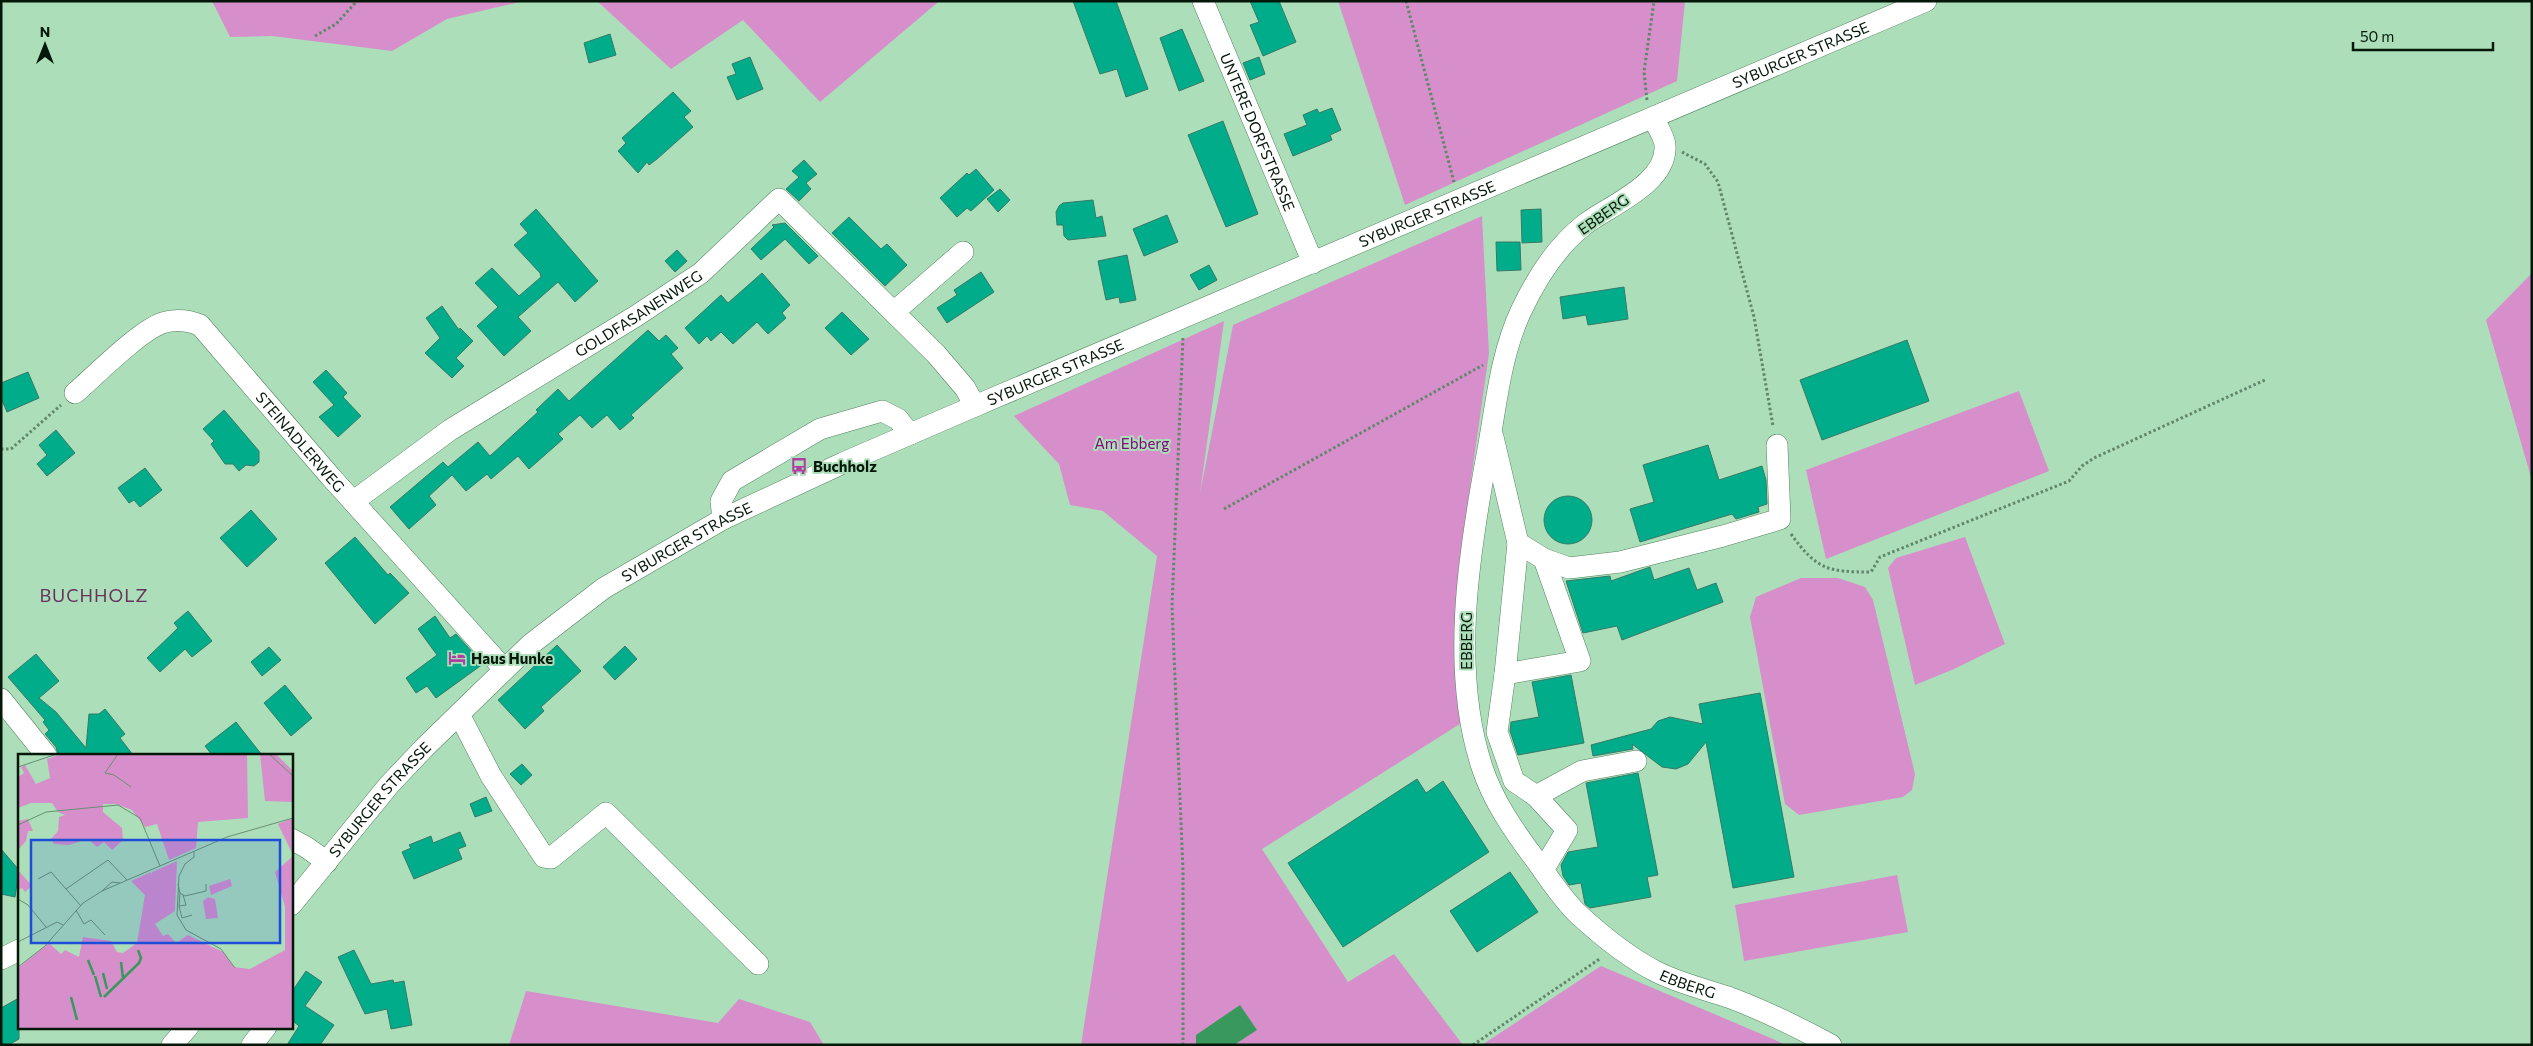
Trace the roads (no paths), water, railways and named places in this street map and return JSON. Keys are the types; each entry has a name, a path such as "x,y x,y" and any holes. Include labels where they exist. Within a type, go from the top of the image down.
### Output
{"street":[{"name":"UNTERE DORFSTRASSE","path":"1203,1 1313,263"},
{"name":"SYBURGER STRASSE","path":"292,904 390,785 531,644 604,588 723,519 975,406 1926,1"},
{"name":"EBBERG","path":"1653,118 1665,146 1663,158 1645,186 1584,225 1563,245 1544,270 1520,314 1503,361 1474,528 1467,584 1467,684 1481,766 1502,811 1543,870 1577,913 1618,946 1656,972 1730,998 1830,1045"},
{"name":"GOLDFASANENWEG","path":"354,501 450,430 636,316 701,273 779,199 895,311 965,388 975,406"},
{"path":"895,311 963,252"},
{"name":"STEINADLERWEG","path":"75,393 133,342 162,323 186,320 200,325 504,669"},
{"path":"723,519 721,501 732,481 820,430 882,411 898,419 910,434"},
{"path":"1492,429 1518,543 1505,674 1497,732 1514,781 1536,796 1567,830 1543,870"},
{"path":"1518,543 1544,559 1568,568 1620,562 1723,536 1780,519 1777,445"},
{"path":"1505,674 1580,661 1544,559"},
{"path":"1,699 45,754"},
{"path":"459,714 491,776 544,857 551,858 606,813 758,964"},
{"path":"1536,796 1582,771 1636,761"},
{"path":"292,840 306,847 327,862"},
{"path":"1,960 18,951"},
{"path":"252,1045 265,1028"}],"place":[{"name":"Buchholz","path":"799,466"},
{"name":"Haus Hunke","path":"457,658"}],"district":[{"name":"BUCHHOLZ","path":"94,595"}],"park label":[{"name":"Am Ebberg","path":"1132,443"}]}
